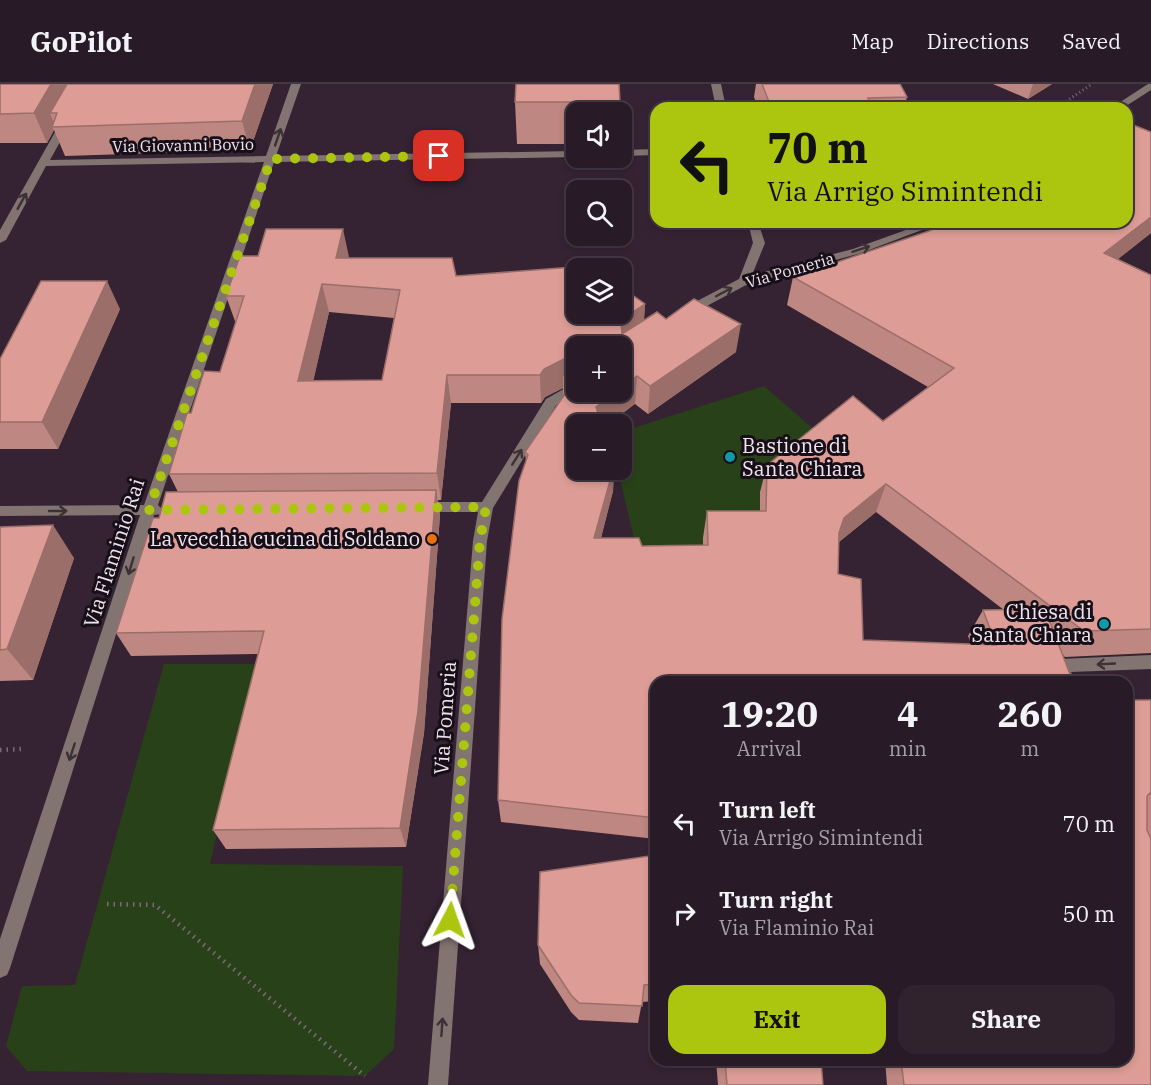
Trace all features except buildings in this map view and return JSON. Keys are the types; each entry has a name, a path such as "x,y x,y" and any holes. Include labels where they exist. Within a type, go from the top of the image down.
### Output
{"street":[{"path":"0,240 87,84"},
{"name":"Via Flaminio Rai","path":"0,969 149,510 296,84"},
{"path":"716,84 720,102"},
{"path":"1126,102 1151,86"},
{"path":"632,153 650,152"},
{"name":"Via Giovanni Bovio","path":"43,163 566,154"},
{"path":"744,281 759,243 755,228"},
{"name":"Via Pomeria","path":"677,319 744,281 857,251 921,228"},
{"name":"Via Pomeria","path":"438,1085 480,541 486,507 551,402 566,392"},
{"path":"404,508 486,507"},
{"path":"0,511 172,510"},
{"path":"1065,676 1060,666 1151,662"}],"path":[{"path":"1065,102 1092,84"},
{"path":"0,750 21,749"},
{"path":"107,904 155,905 365,1076"}],"green space":[{"path":"764,386 826,440 760,538 703,571 642,573 620,480 632,480 632,428"},
{"path":"164,664 255,664 210,864 403,866 394,1049 365,1076 27,1071 6,1046 22,986 75,985"}],"place":[{"name":"Bastione di Santa Chiara","path":"730,457"},
{"name":"La vecchia cucina di Soldano","path":"432,539"},
{"name":"Chiesa di Santa Chiara","path":"1104,624"}],"route":[{"path":"439,156 271,159 149,510 486,507 480,541 450,920"}]}
